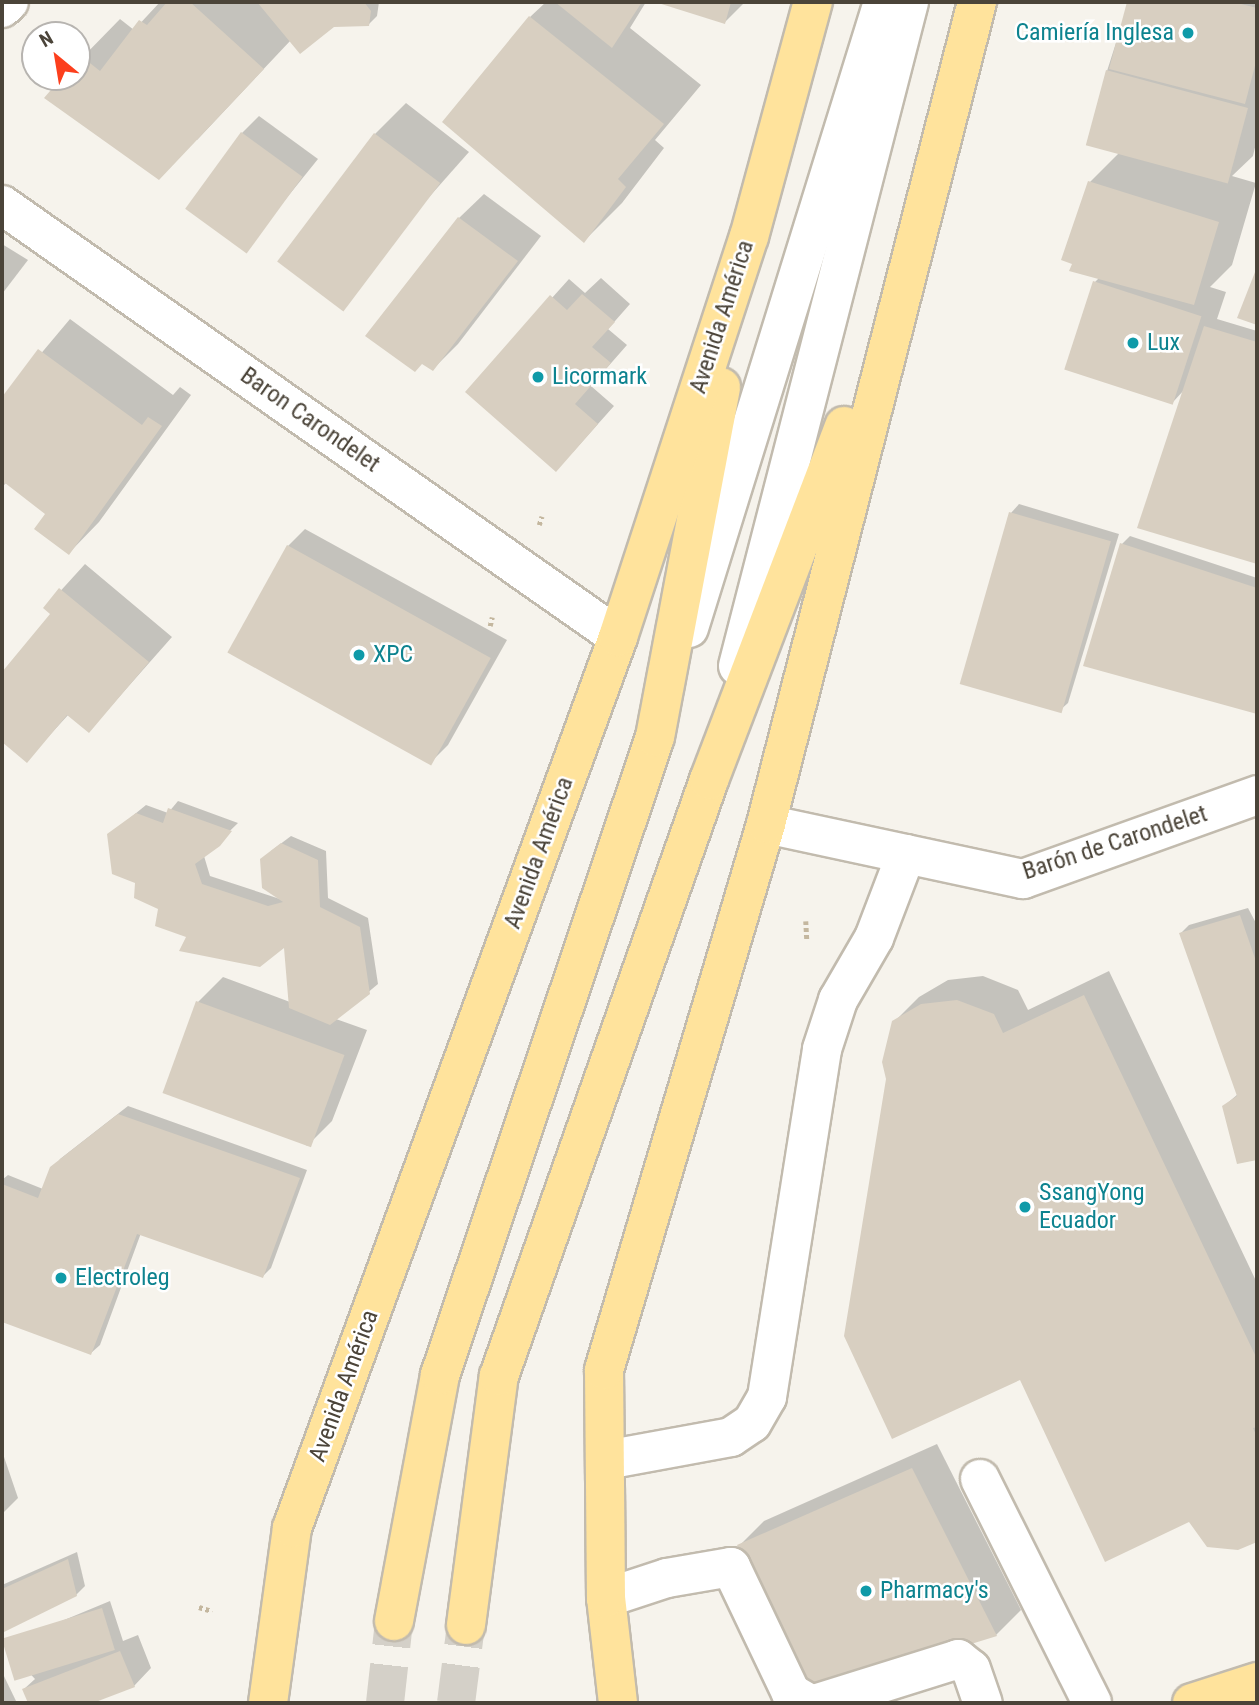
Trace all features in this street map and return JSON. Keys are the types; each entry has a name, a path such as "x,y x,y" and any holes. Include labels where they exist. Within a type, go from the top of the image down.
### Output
{"main road":[{"name":"Avenida América","path":"268,1703 292,1528 618,637 749,237 813,2"},
{"path":"618,1703 606,1598 604,1370 766,824 906,264 977,2"},
{"path":"394,1621 440,1375 655,737 749,237"},
{"path":"466,1625 499,1376 709,780 906,264"},
{"path":"1192,1703 1257,1682"}],"street":[{"path":"2,8 9,2"},
{"path":"655,737 883,2"},
{"path":"709,780 909,2"},
{"name":"Baron Carondelet","path":"2,205 618,637"},
{"name":"Barón de Carondelet","path":"766,824 1023,879 1257,795"},
{"path":"606,1461 731,1437 752,1423 767,1397 822,1049 838,1000 874,938 906,854"},
{"path":"980,1479 1092,1703"},
{"path":"606,1598 667,1578 732,1567 791,1693 808,1703"},
{"path":"818,1703 958,1659 971,1669 983,1703"}],"path":[{"path":"490,626 492,617"},
{"path":"806,921 807,939"},
{"path":"199,1607 212,1611"}],"building":[{"path":"167,2 190,2 264,69 159,180 44,98 50,91 91,91 91,64 100,71 139,20 147,25"},
{"path":"257,2 364,2 371,11 369,26 334,27 300,54"},
{"path":"555,2 642,2 612,48"},
{"path":"655,2 731,2 725,24"},
{"name":"Camiería Inglesa","path":"1127,2 1233,2 1257,8 1257,58 1245,104 1109,69"},
{"path":"529,16 664,124 618,179 626,187 584,243 442,122"},
{"path":"1106,70 1248,108 1228,183 1086,145"},
{"path":"241,132 302,177 247,254 185,209"},
{"path":"374,133 440,183 343,312 277,262"},
{"path":"1088,181 1219,222 1194,305 1069,271 1072,264 1061,260"},
{"path":"458,217 518,261 433,371 422,364 415,372 365,336"},
{"path":"1257,267 1257,325 1237,318"},
{"name":"Lux","path":"1093,281 1201,316 1173,405 1064,369"},
{"name":"Licormark","path":"582,294 615,322 592,347 611,363 575,404 598,424 556,472 465,392 550,295 567,310"},
{"path":"1204,326 1257,342 1257,564 1137,528"},
{"path":"38,349 142,425 148,417 162,426 69,555 34,529 45,514 5,483 2,488 2,397"},
{"path":"1009,512 1111,541 1062,713 960,684"},
{"path":"1120,543 1257,588 1257,714 1083,666"},
{"name":"XPC","path":"287,545 491,658 431,766 227,653"},
{"path":"59,588 149,662 89,733 67,715 27,763 2,742 2,672 50,614 43,608"},
{"path":"168,808 232,831 220,846 195,864 202,884 268,906 283,902 262,888 260,859 281,843 318,860 320,907 360,927 370,994 330,1025 289,1008 284,948 260,967 179,951 186,937 155,926 158,909 134,898 135,883 112,874 107,834 136,813 163,823"},
{"path":"1240,915 1257,964 1257,1160 1237,1164 1222,1106 1237,1096 1179,933"},
{"name":"SsangYong Ecuador","path":"1084,995 1257,1359 1257,1427 1253,1428 1257,1437 1257,1542 1238,1550 1207,1547 1189,1522 1105,1562 1020,1380 892,1439 844,1336 886,1079 882,1062 892,1021 921,1004 957,1000 994,1014 1003,1033"},
{"path":"196,1001 344,1055 311,1147 162,1093"},
{"path":"118,1114 300,1178 263,1278 137,1234 91,1355 2,1322 2,1184 38,1198 50,1167"},
{"name":"Pharmacy's","path":"912,1468 997,1636 806,1695 737,1545"},
{"path":"68,1559 77,1596 2,1633 2,1589"},
{"path":"102,1608 115,1650 14,1681 2,1639"},
{"path":"120,1651 135,1687 93,1703 28,1703 22,1689"}],"tunnel":[{"path":"385,1703 394,1621"},
{"path":"456,1703 466,1625"}],"place":[{"name":"Camiería Inglesa","path":"1188,33"},
{"name":"Lux","path":"1133,343"},
{"name":"Licormark","path":"538,377"},
{"name":"XPC","path":"359,655"},
{"name":"SsangYong Ecuador","path":"1025,1207"},
{"name":"Electroleg","path":"61,1278"},
{"name":"Pharmacy's","path":"866,1591"}]}
